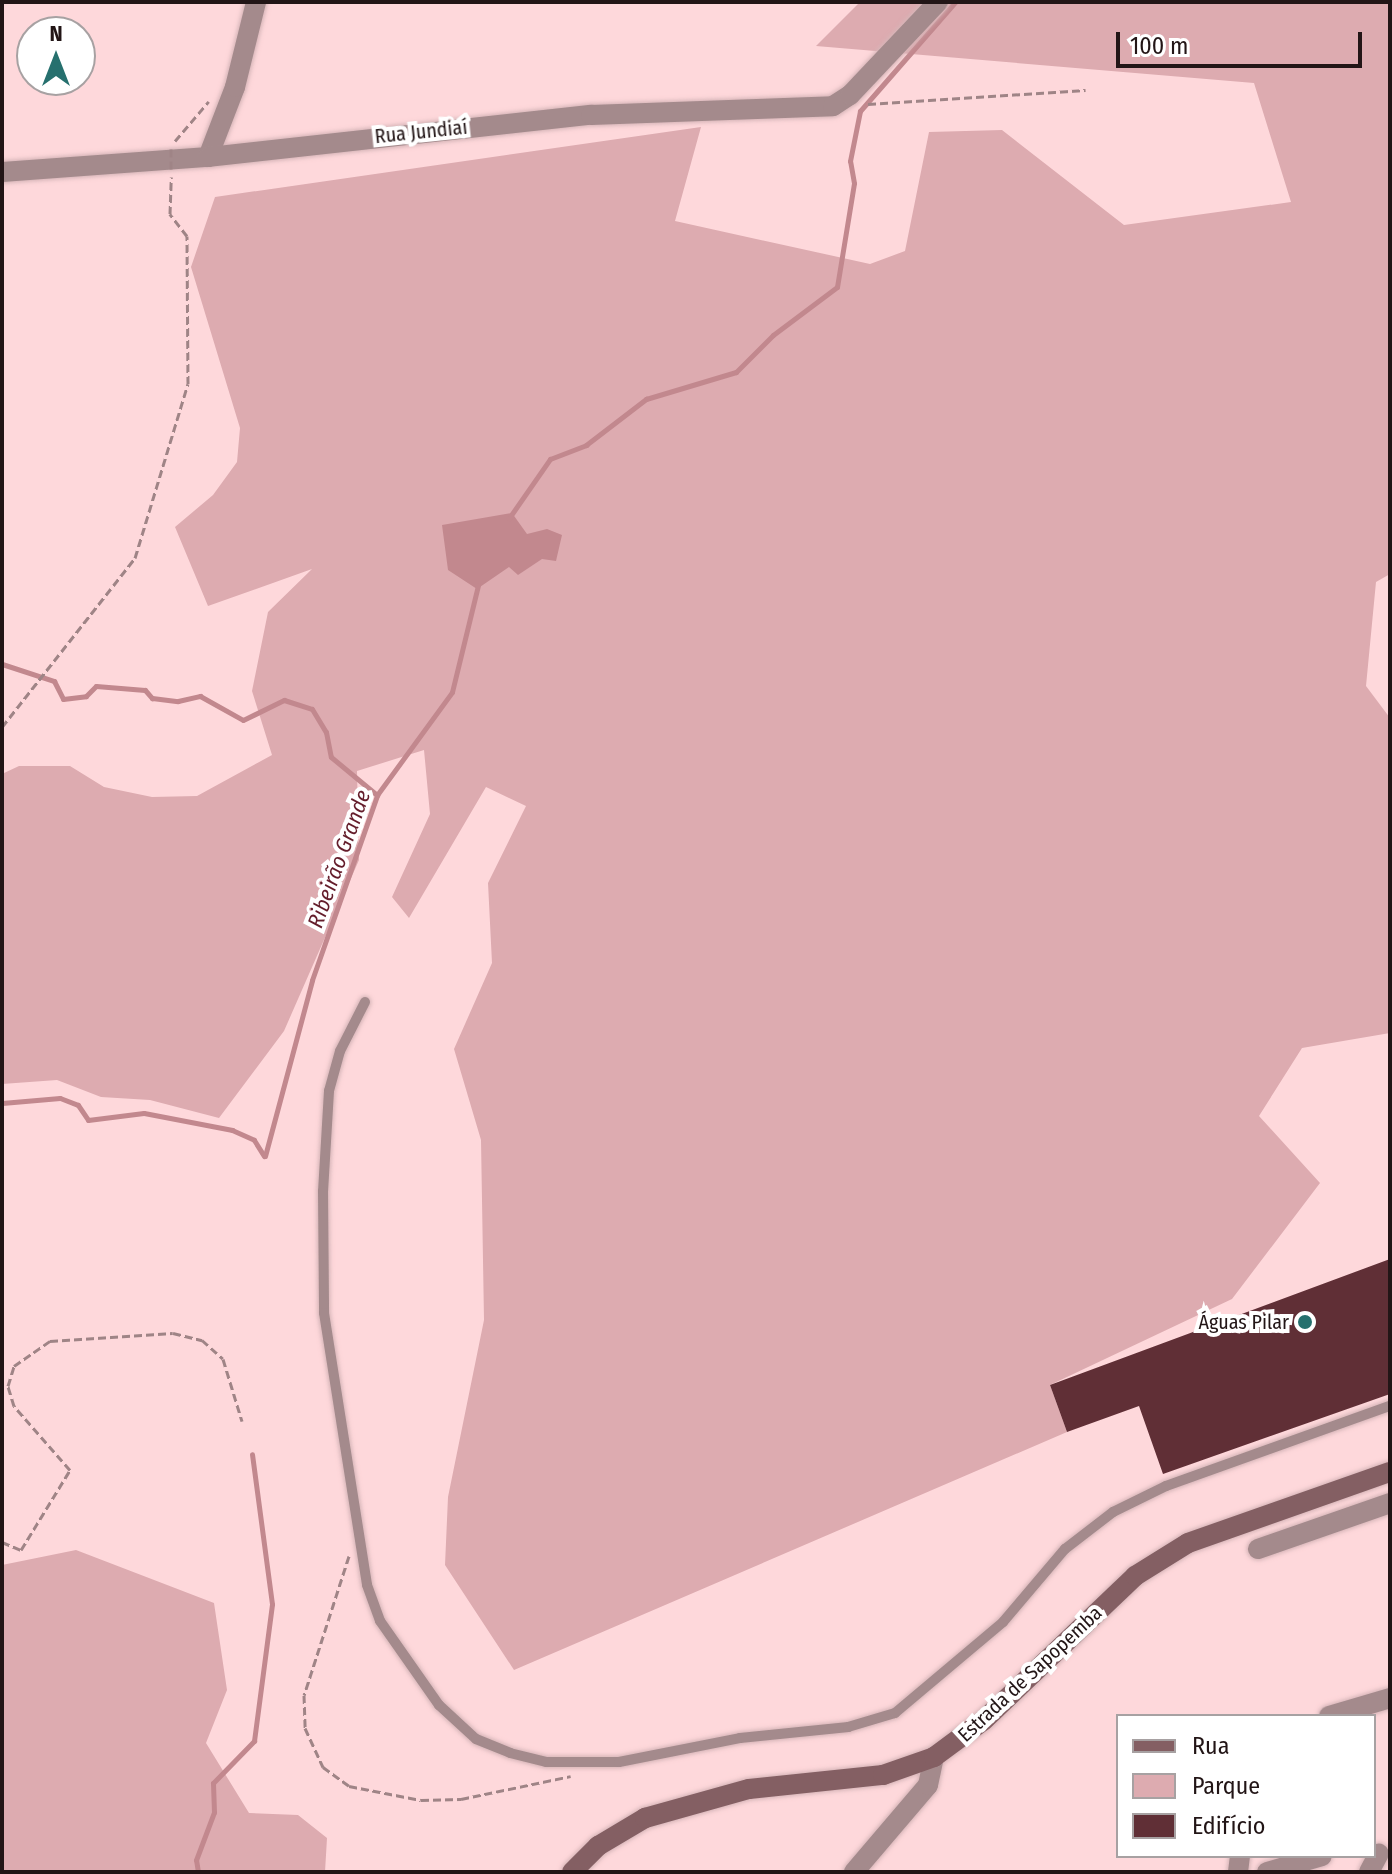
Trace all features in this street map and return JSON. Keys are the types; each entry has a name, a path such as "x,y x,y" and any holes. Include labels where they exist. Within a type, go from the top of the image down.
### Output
{"main road":[{"name":"Estrada de Sapopemba","path":"572,1872 598,1846 645,1818 749,1789 883,1775 934,1757 984,1720 1135,1576 1175,1551 1267,1513 1390,1472"}],"street":[{"path":"208,157 235,87 256,2"},
{"name":"Rua Jundiaí","path":"2,172 208,157 591,115 840,103 938,2"},
{"path":"1258,1549 1390,1503"},
{"path":"1336,1714 1390,1698"},
{"path":"854,1872 928,1785 934,1757"},
{"path":"1369,1872 1381,1854"},
{"path":"1267,1872 1315,1858"}],"lane":[{"path":"365,1002 340,1051 324,1137 324,1313 357,1530 380,1621 439,1705 476,1739 546,1762 619,1762 740,1738 848,1727 895,1713 1003,1622 1065,1549 1113,1512 1166,1486 1390,1406"}],"path":[{"path":"881,103 1086,90"},
{"path":"2,727 38,687 135,558 188,384 187,236 170,214 171,146 212,97"},
{"path":"2,1542 21,1550 70,1470 14,1406 8,1386 14,1366 50,1341 173,1333 202,1340 223,1359 242,1421"},
{"path":"357,1530 304,1695 309,1741 323,1767 349,1786 421,1800 492,1794 579,1774"}],"green space":[{"path":"860,2 1390,2 1390,574 1376,582 1366,686 1390,718 1390,1033 1302,1048 1259,1116 1320,1183 1232,1299 1050,1385 1067,1432 514,1670 445,1565 448,1497 484,1320 481,1140 454,1049 492,963 488,883 526,806 486,787 409,918 392,897 430,814 424,750 357,771 359,860 284,1031 219,1118 150,1100 101,1097 57,1080 2,1084 2,774 19,766 70,766 104,787 152,797 197,796 272,755 252,691 268,612 312,569 208,606 175,527 213,495 237,462 240,428 191,267 215,197 701,127 675,221 870,264 905,251 929,132 1002,130 1124,225 1291,202 1254,83 816,46"},
{"path":"76,1550 214,1603 227,1690 206,1743 249,1813 298,1815 327,1838 325,1872 2,1872 2,1565"}],"shaded area":[{"path":"512,513 527,534 547,529 562,535 556,561 542,559 518,575 509,567 477,589 448,570 442,525"}],"building":[{"name":"Águas Pilar","path":"1390,1259 1390,1394 1163,1474 1139,1406 1067,1432 1050,1385"}],"waterway":[{"path":"509,518 550,459 586,445 646,399 736,372 773,335 837,287 854,183 850,161 860,111 955,2"},
{"name":"Ribeirão Grande","path":"265,1156 312,980 377,795 452,692 478,585"},
{"path":"2,664 54,681 63,699 86,696 96,686 145,690 152,698 178,701 200,696 243,720 284,700 312,709 326,732 331,757 377,795"},
{"path":"2,1103 60,1098 78,1105 88,1120 144,1113 232,1130 254,1140 264,1156"},
{"name":"Ribeirão Grande","path":"198,1872 196,1860 214,1812 213,1783 254,1741 272,1604 252,1454"}],"place":[{"name":"Águas Pilar","path":"1305,1322"}]}
